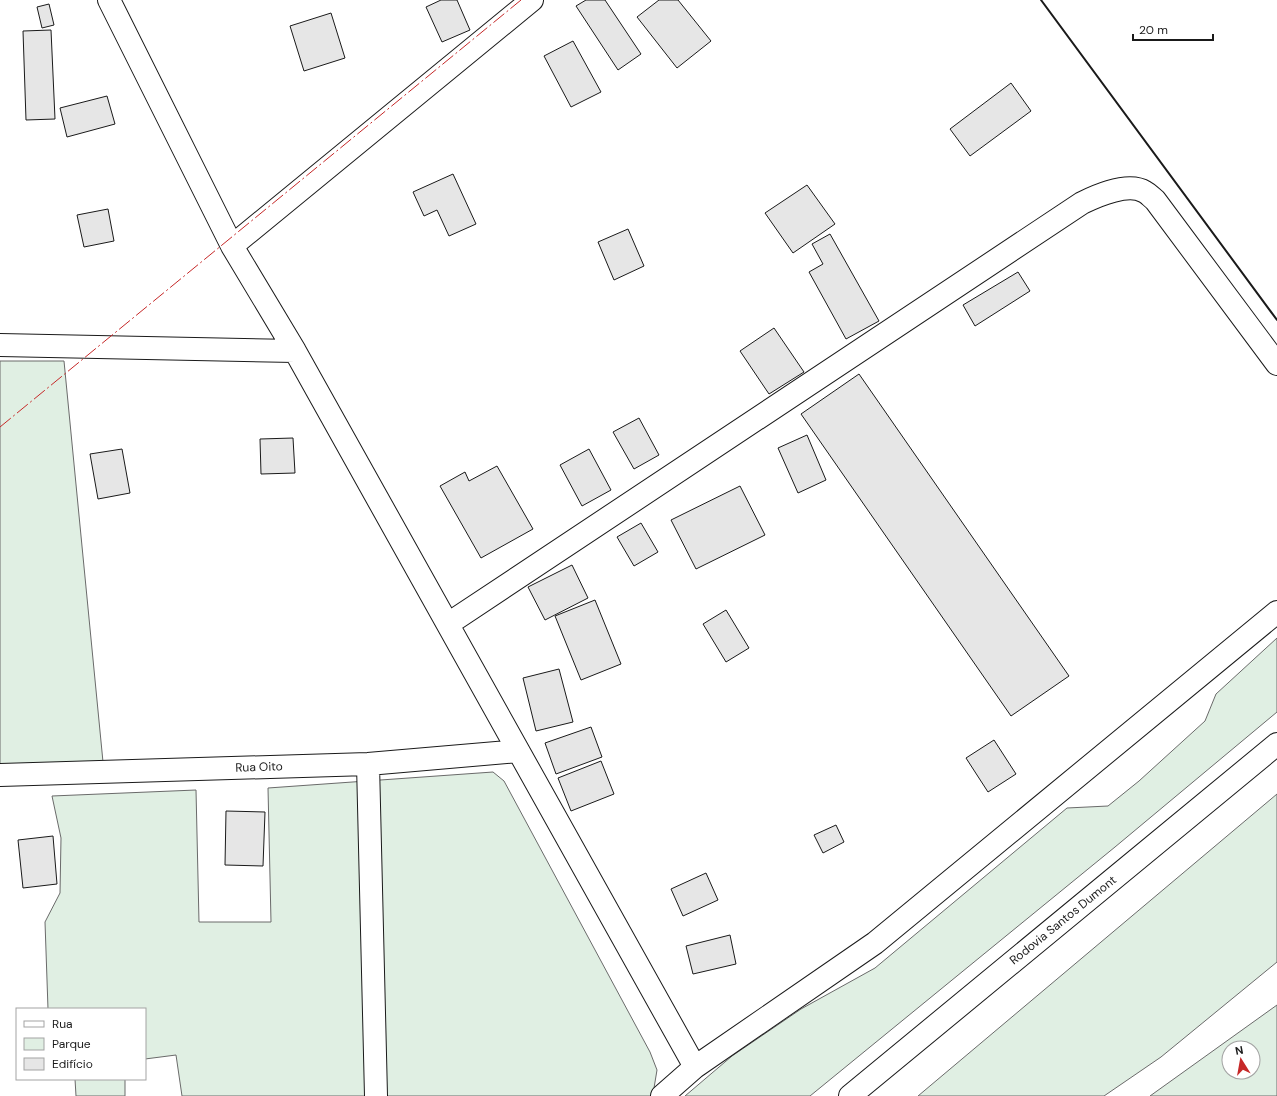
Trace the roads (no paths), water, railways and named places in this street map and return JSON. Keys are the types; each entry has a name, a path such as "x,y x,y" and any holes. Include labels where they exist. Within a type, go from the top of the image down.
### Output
{"main road":[{"path":"109,0 232,246 295,351 695,1068"},
{"path":"232,246 532,0"},
{"path":"448,624 1082,203 1098,195 1114,190 1133,189 1144,191 1155,200 1277,364"},
{"path":"0,345 295,351"},
{"path":"662,1096 695,1068 874,943 1277,612"},
{"name":"Rodovia Santos Dumont","path":"850,1096 1277,744"},
{"name":"Rua Oito","path":"0,775 368,764 518,751"},
{"path":"368,764 376,1096"}]}
